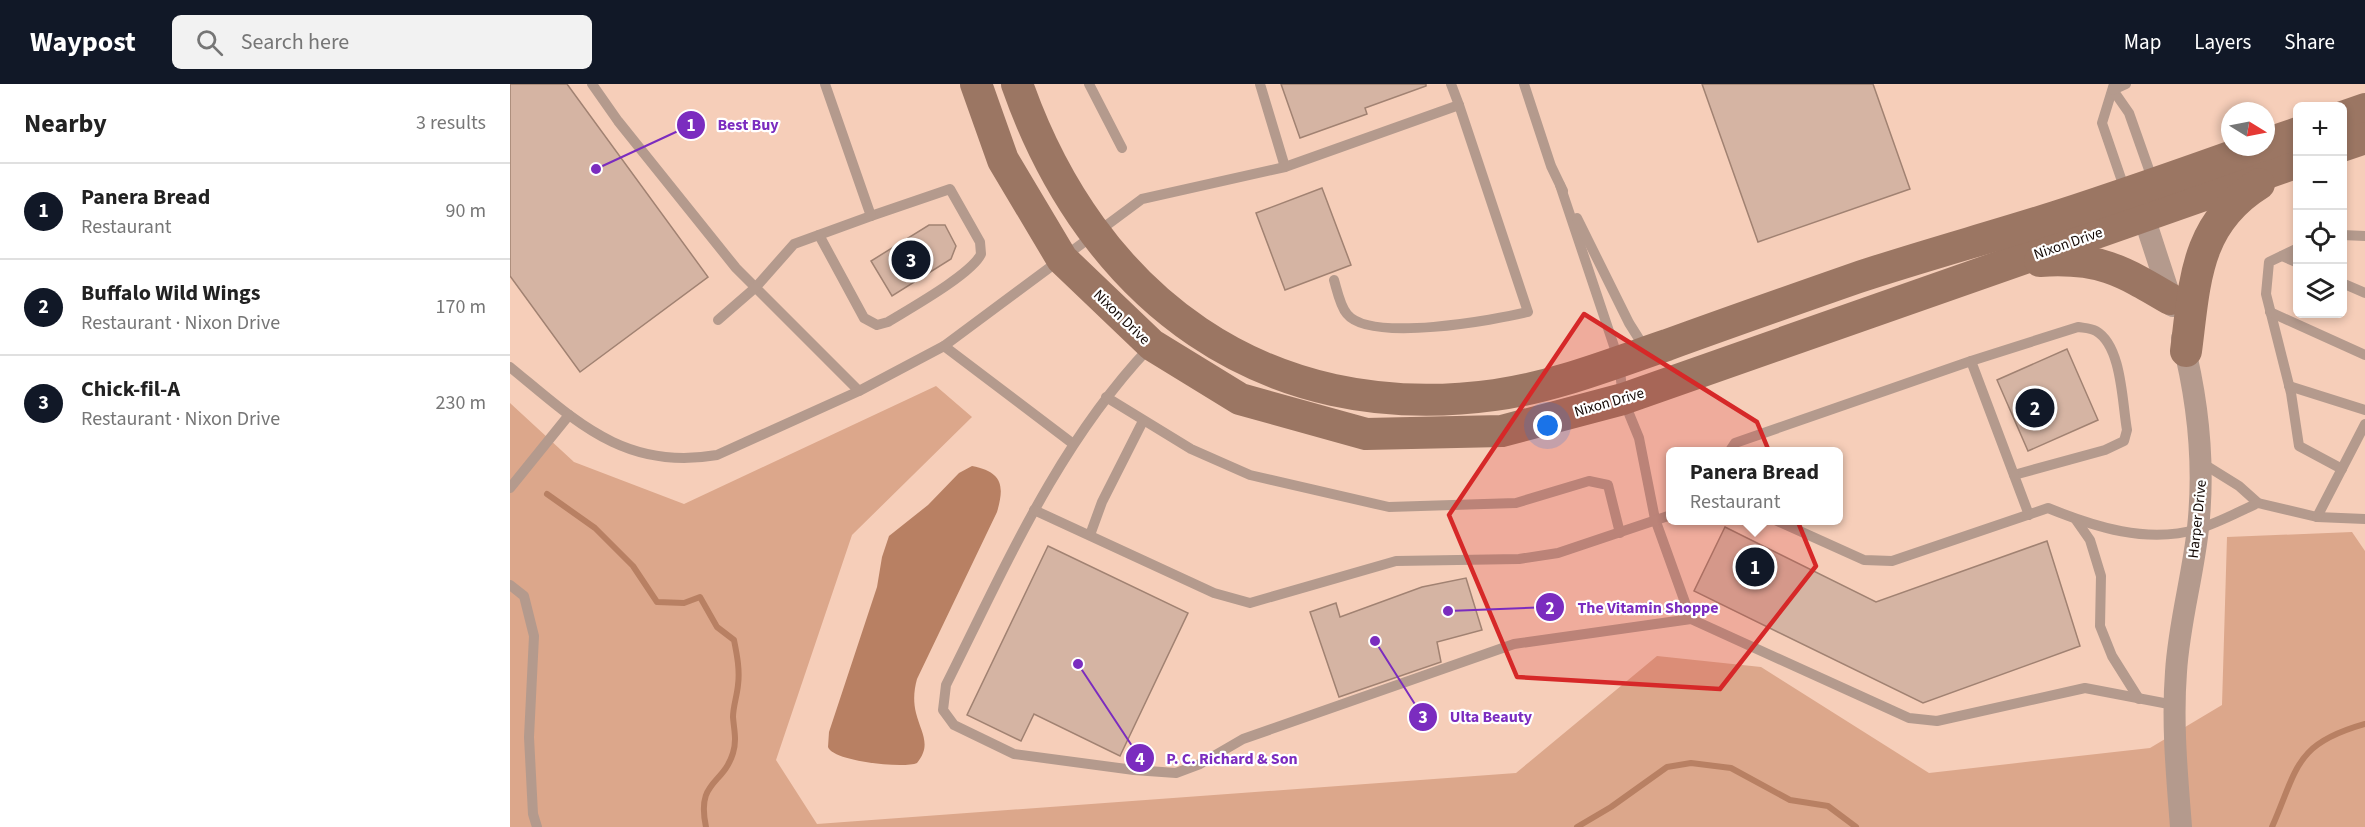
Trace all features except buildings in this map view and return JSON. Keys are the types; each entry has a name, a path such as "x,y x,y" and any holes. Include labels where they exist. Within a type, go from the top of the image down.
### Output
{"street":[{"name":"Nixon Drive","path":"976,84 1003,160 1062,259 1152,345 1240,399 1366,434 1502,431 1623,399 2013,262 2141,198 2237,156"},
{"name":"Nixon Drive","path":"1017,84 1042,149 1062,187 1095,235 1142,288 1195,330 1246,359 1324,387 1377,397 1455,399 1541,385 1633,356 1856,279 2141,198 2293,164"},
{"path":"2347,116 2365,109"},
{"path":"2275,141 2293,135"},
{"path":"2347,145 2365,138"},
{"path":"2186,351 2195,278 2204,243 2227,210 2248,191 2293,164"},
{"name":"Harper Drive","path":"2141,198 2186,351 2195,400 2202,463 2198,529 2181,632 2174,705 2181,827"},
{"path":"2013,262 2066,259 2092,262 2121,270 2170,299"}],"lane":[{"path":"592,84 618,121 723,251 860,391"},
{"path":"825,84 871,216"},
{"path":"1089,84 1122,148"},
{"path":"1260,84 1285,167"},
{"path":"1334,280 1347,314 1353,319 1381,327 1454,326 1528,312 1451,84"},
{"path":"1524,84 1560,185 1633,356"},
{"path":"2114,87 2126,84"},
{"name":"Harper Drive","path":"2114,87 2130,113 2141,198"},
{"name":"Harper Drive","path":"2114,87 2102,123 2141,198"},
{"path":"510,367 588,431 623,447 657,457 692,460 717,455 745,445 860,391 945,346 1143,198 1285,167 1459,105"},
{"path":"1560,185 1629,323 1633,356 1623,399 1639,438 1655,519 1692,619"},
{"path":"718,320 756,287 794,244 819,234 950,189 980,242 980,258 950,282 883,324 872,324 864,318 819,234"},
{"path":"2347,235 2365,236"},
{"path":"2293,250 2269,262 2266,294 2289,386 2299,446 2342,469"},
{"path":"2282,256 2293,261"},
{"path":"2347,285 2365,293"},
{"path":"2270,312 2365,355"},
{"path":"1732,447 1735,443 1971,361 2078,327 2094,329 2105,338 2114,352 2127,430 2124,441 2105,450 2014,475"},
{"path":"1152,345 1106,397 1072,443 1034,510 946,685 943,710 954,725 1014,754 1134,770 1176,773 1200,764 1243,739 1514,644 1692,619 1909,718 1937,721 2085,688 2174,705"},
{"path":"945,346 1072,443"},
{"path":"1971,361 2029,515"},
{"path":"2289,386 2365,410"},
{"path":"1106,397 1191,449 1250,475 1389,507 1516,503 1589,481 1608,485 1620,533"},
{"path":"510,488 569,415"},
{"path":"1090,535 1102,502 1143,421"},
{"path":"2317,517 2365,424"},
{"path":"2202,463 2239,486 2258,503 2317,517 2365,519"},
{"path":"1786,525 1864,560 1892,561 2048,508 2076,520 2130,534 2163,536 2198,529 2258,503"},
{"path":"1034,510 1214,593 1250,603 1396,561 1519,559 1558,553 1666,516"},
{"path":"2076,520 2090,540 2101,576 2100,626 2112,656 2139,699"},
{"path":"510,585 524,596 534,636 529,737 533,814 537,827"}],"highlighted area":[{"path":"1584,314 1757,422 1816,566 1720,689 1517,677 1449,515"}],"shaded area":[{"path":"510,84 2365,84 2365,827 510,827"},
{"path":"936,386 972,417 852,535 776,760 817,824 1516,773 1657,656 1761,667 1929,773 2150,748 2222,705 2227,537 2352,532 2365,551 2365,827 510,827 510,403 574,462 684,504"},
{"path":"972,466 995,476 1001,487 1001,494 997,512 917,679 914,700 925,745 921,757 917,763 898,765 854,760 832,752 828,747 829,732 877,587 882,557 889,536 928,505 959,473"}],"waterway":[{"path":"547,494 595,528 633,566 657,602 684,603 700,597 717,627 734,640 739,674 733,713 734,748 729,764 712,785 705,800 706,827"},
{"path":"2272,827 2294,774 2311,750 2324,740 2365,724"},
{"path":"1577,827 1611,807 1667,767 1691,763 1731,768 1790,800 1828,806 1856,827"}],"place":[{"name":"Best Buy","path":"596,169"},
{"name":"Chick-fil-A","path":"911,260"},
{"name":"Buffalo Wild Wings","path":"2035,408"},
{"name":"Panera Bread","path":"1755,567"},
{"name":"The Vitamin Shoppe","path":"1448,611"},
{"name":"Ulta Beauty","path":"1375,641"},
{"name":"P. C. Richard & Son","path":"1078,664"}]}
